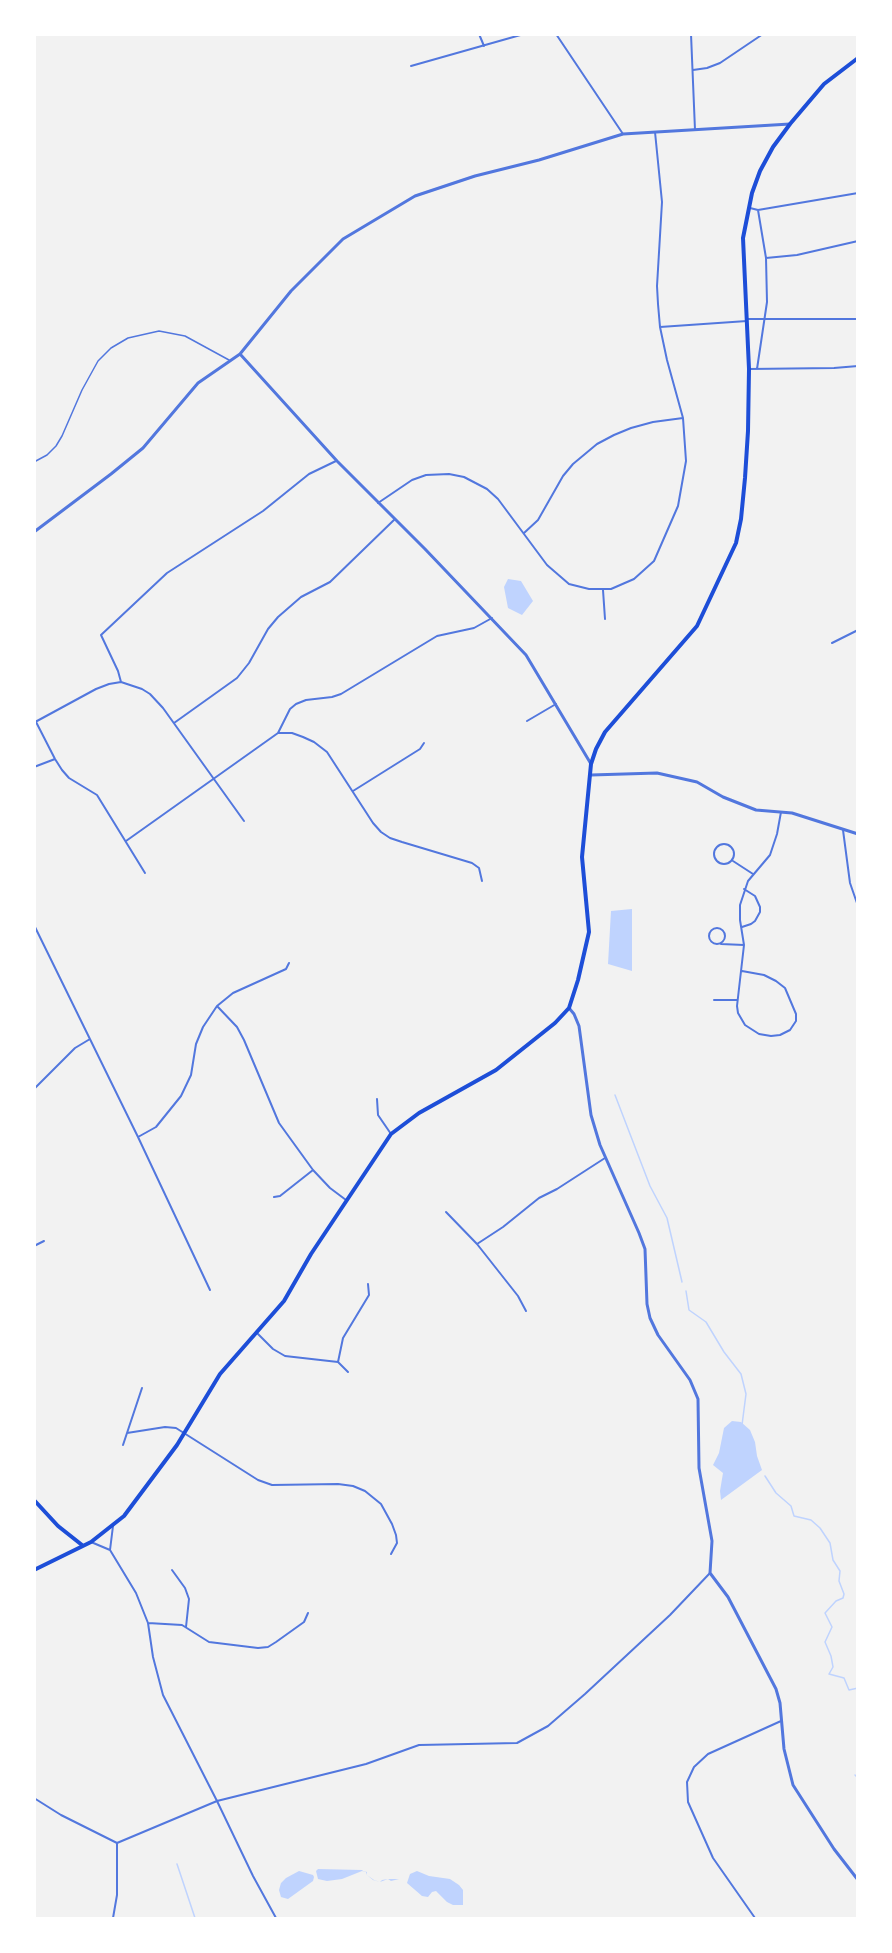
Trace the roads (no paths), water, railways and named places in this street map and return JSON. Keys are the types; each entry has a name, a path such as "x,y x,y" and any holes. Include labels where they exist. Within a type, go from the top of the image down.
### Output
{"main road":[{"path":"34,1569 90,1542 124,1516 185,1433 220,1374 284,1301 311,1254 391,1134 419,1113 495,1070 555,1023 569,1008 589,932 582,857 591,764 605,732 697,626 736,543 746,478 749,369 743,238 748,207 760,171 773,147 824,84 858,58"},
{"path":"34,1500 58,1526 82,1545"}],"street":[{"path":"479,34 484,46"},
{"path":"411,66 524,34"},
{"path":"556,34 623,134"},
{"path":"691,34 695,130"},
{"path":"693,70 720,63 763,34"},
{"path":"34,532 143,448 198,383 240,354 291,291 343,239 415,196 475,176 539,160 623,134 790,124"},
{"path":"378,503 412,480 426,475 449,474 464,477 487,489 498,499 547,565 569,584 603,590 622,585 634,579 654,561 678,506 685,475 686,447 683,418 660,327 657,286 662,202 655,132"},
{"path":"748,207 758,210 858,193"},
{"path":"757,369 767,302 766,258 758,210"},
{"path":"766,258 797,255 858,242"},
{"path":"660,327 764,318 858,319"},
{"path":"240,354 337,461 492,618 532,664 591,764"},
{"path":"749,369 858,366"},
{"path":"524,533 538,520 562,476 597,444 632,428 653,422 683,418"},
{"path":"121,682 115,663 101,635 167,573 263,511 309,474 337,461"},
{"path":"174,723 237,678 278,617 301,597 330,582 394,519"},
{"path":"603,590 605,619"},
{"path":"126,841 278,733 290,709 296,704 341,694 436,636 474,628 492,618"},
{"path":"832,643 858,630"},
{"path":"37,722 96,689 121,682 142,689 150,694 174,723 244,821"},
{"path":"527,721 556,704"},
{"path":"34,718 55,759 69,778 97,795 145,873"},
{"path":"278,733 292,733 314,741 321,747 335,762 381,832 390,838 472,863 479,868 482,881"},
{"path":"353,791 420,749 424,743"},
{"path":"34,767 55,759"},
{"path":"591,775 657,773 697,782 723,797 756,810 792,813 858,834"},
{"path":"742,971 764,975 785,988 795,1010 796,1021 790,1030 771,1036 759,1034 750,1029 738,1013 737,1000 744,945 740,905 744,889 753,874 770,855 781,812"},
{"path":"843,830 849,883 858,906"},
{"path":"721,844 730,846 734,851 732,860 723,864 716,861 713,855 715,848 721,844"},
{"path":"732,860 753,874"},
{"path":"742,927 755,921 760,912 755,896 744,889"},
{"path":"34,925 210,1290"},
{"path":"721,944 725,937 724,931 714,928 709,934 709,940 713,944 744,945"},
{"path":"138,1137 156,1127 163,1120 187,1086 196,1044 217,1006 232,993 286,969 289,963"},
{"path":"714,1000 737,1000"},
{"path":"217,1006 237,1027 279,1123 313,1170 330,1188 346,1200"},
{"path":"34,1798 61,1815 117,1843 218,1801 366,1764 419,1745 517,1743 548,1726 591,1689 670,1615 710,1573 712,1541 699,1468 698,1399 690,1380 658,1335 650,1318 647,1304 645,1249 605,1158 591,1115 579,1026 569,1008"},
{"path":"34,1089 75,1048 90,1039"},
{"path":"377,1099 378,1115 391,1134"},
{"path":"477,1244 504,1227 539,1198 605,1158"},
{"path":"274,1197 280,1196 313,1170"},
{"path":"446,1212 477,1244 518,1296 526,1311"},
{"path":"34,1246 44,1241"},
{"path":"338,1362 343,1338 369,1295 368,1284"},
{"path":"257,1333 273,1349 285,1356 338,1362 348,1372"},
{"path":"123,1445 142,1388"},
{"path":"127,1433 165,1427 176,1428 246,1474 270,1484 338,1484 353,1486 365,1491 381,1504 392,1524 397,1543 392,1554"},
{"path":"110,1550 113,1526"},
{"path":"90,1542 110,1550 136,1593 148,1623 153,1657 163,1695 218,1801 248,1867 276,1918"},
{"path":"172,1570 189,1599 186,1627"},
{"path":"710,1573 729,1597 776,1689 780,1703 784,1749 793,1785 834,1849 858,1880"},
{"path":"148,1623 186,1627 209,1642 258,1648 268,1647 304,1622 308,1613"},
{"path":"756,1918 713,1858 688,1802 687,1782 694,1767 708,1754 781,1721"},
{"path":"113,1918 117,1895 117,1843"}],"lane":[{"path":"34,462 56,446 98,361 111,348 128,338 159,331 185,336 230,361"}],"water":[{"path":"508,579 521,581 533,601 522,615 508,608 504,587"},
{"path":"632,909 632,971 608,964 611,911"},
{"path":"732,1421 741,1422 750,1430 762,1470 721,1500 723,1473 713,1465 719,1453 724,1428"},
{"path":"318,1869 362,1870 367,1872 367,1875 362,1871 342,1879 327,1881 318,1879 316,1871"},
{"path":"299,1871 313,1875 313,1881 288,1899 281,1897 279,1890 281,1883"},
{"path":"417,1871 429,1876 450,1879 459,1885 463,1890 463,1905 453,1905 447,1902 436,1891 428,1897 422,1896 407,1883 410,1874"}],"waterway":[{"path":"615,1095 650,1186 667,1218 682,1282"},
{"path":"686,1291 689,1310 706,1322 724,1352 741,1374 746,1394 742,1425"},
{"path":"765,1476 776,1493 791,1506 794,1516 811,1520 820,1528 830,1543 833,1560 840,1571 839,1581 844,1594 843,1598 836,1601 825,1613 832,1627 825,1642 833,1667 829,1674 844,1678 849,1690 858,1688"},
{"path":"855,1775 858,1778"},
{"path":"177,1864 195,1918"}]}
